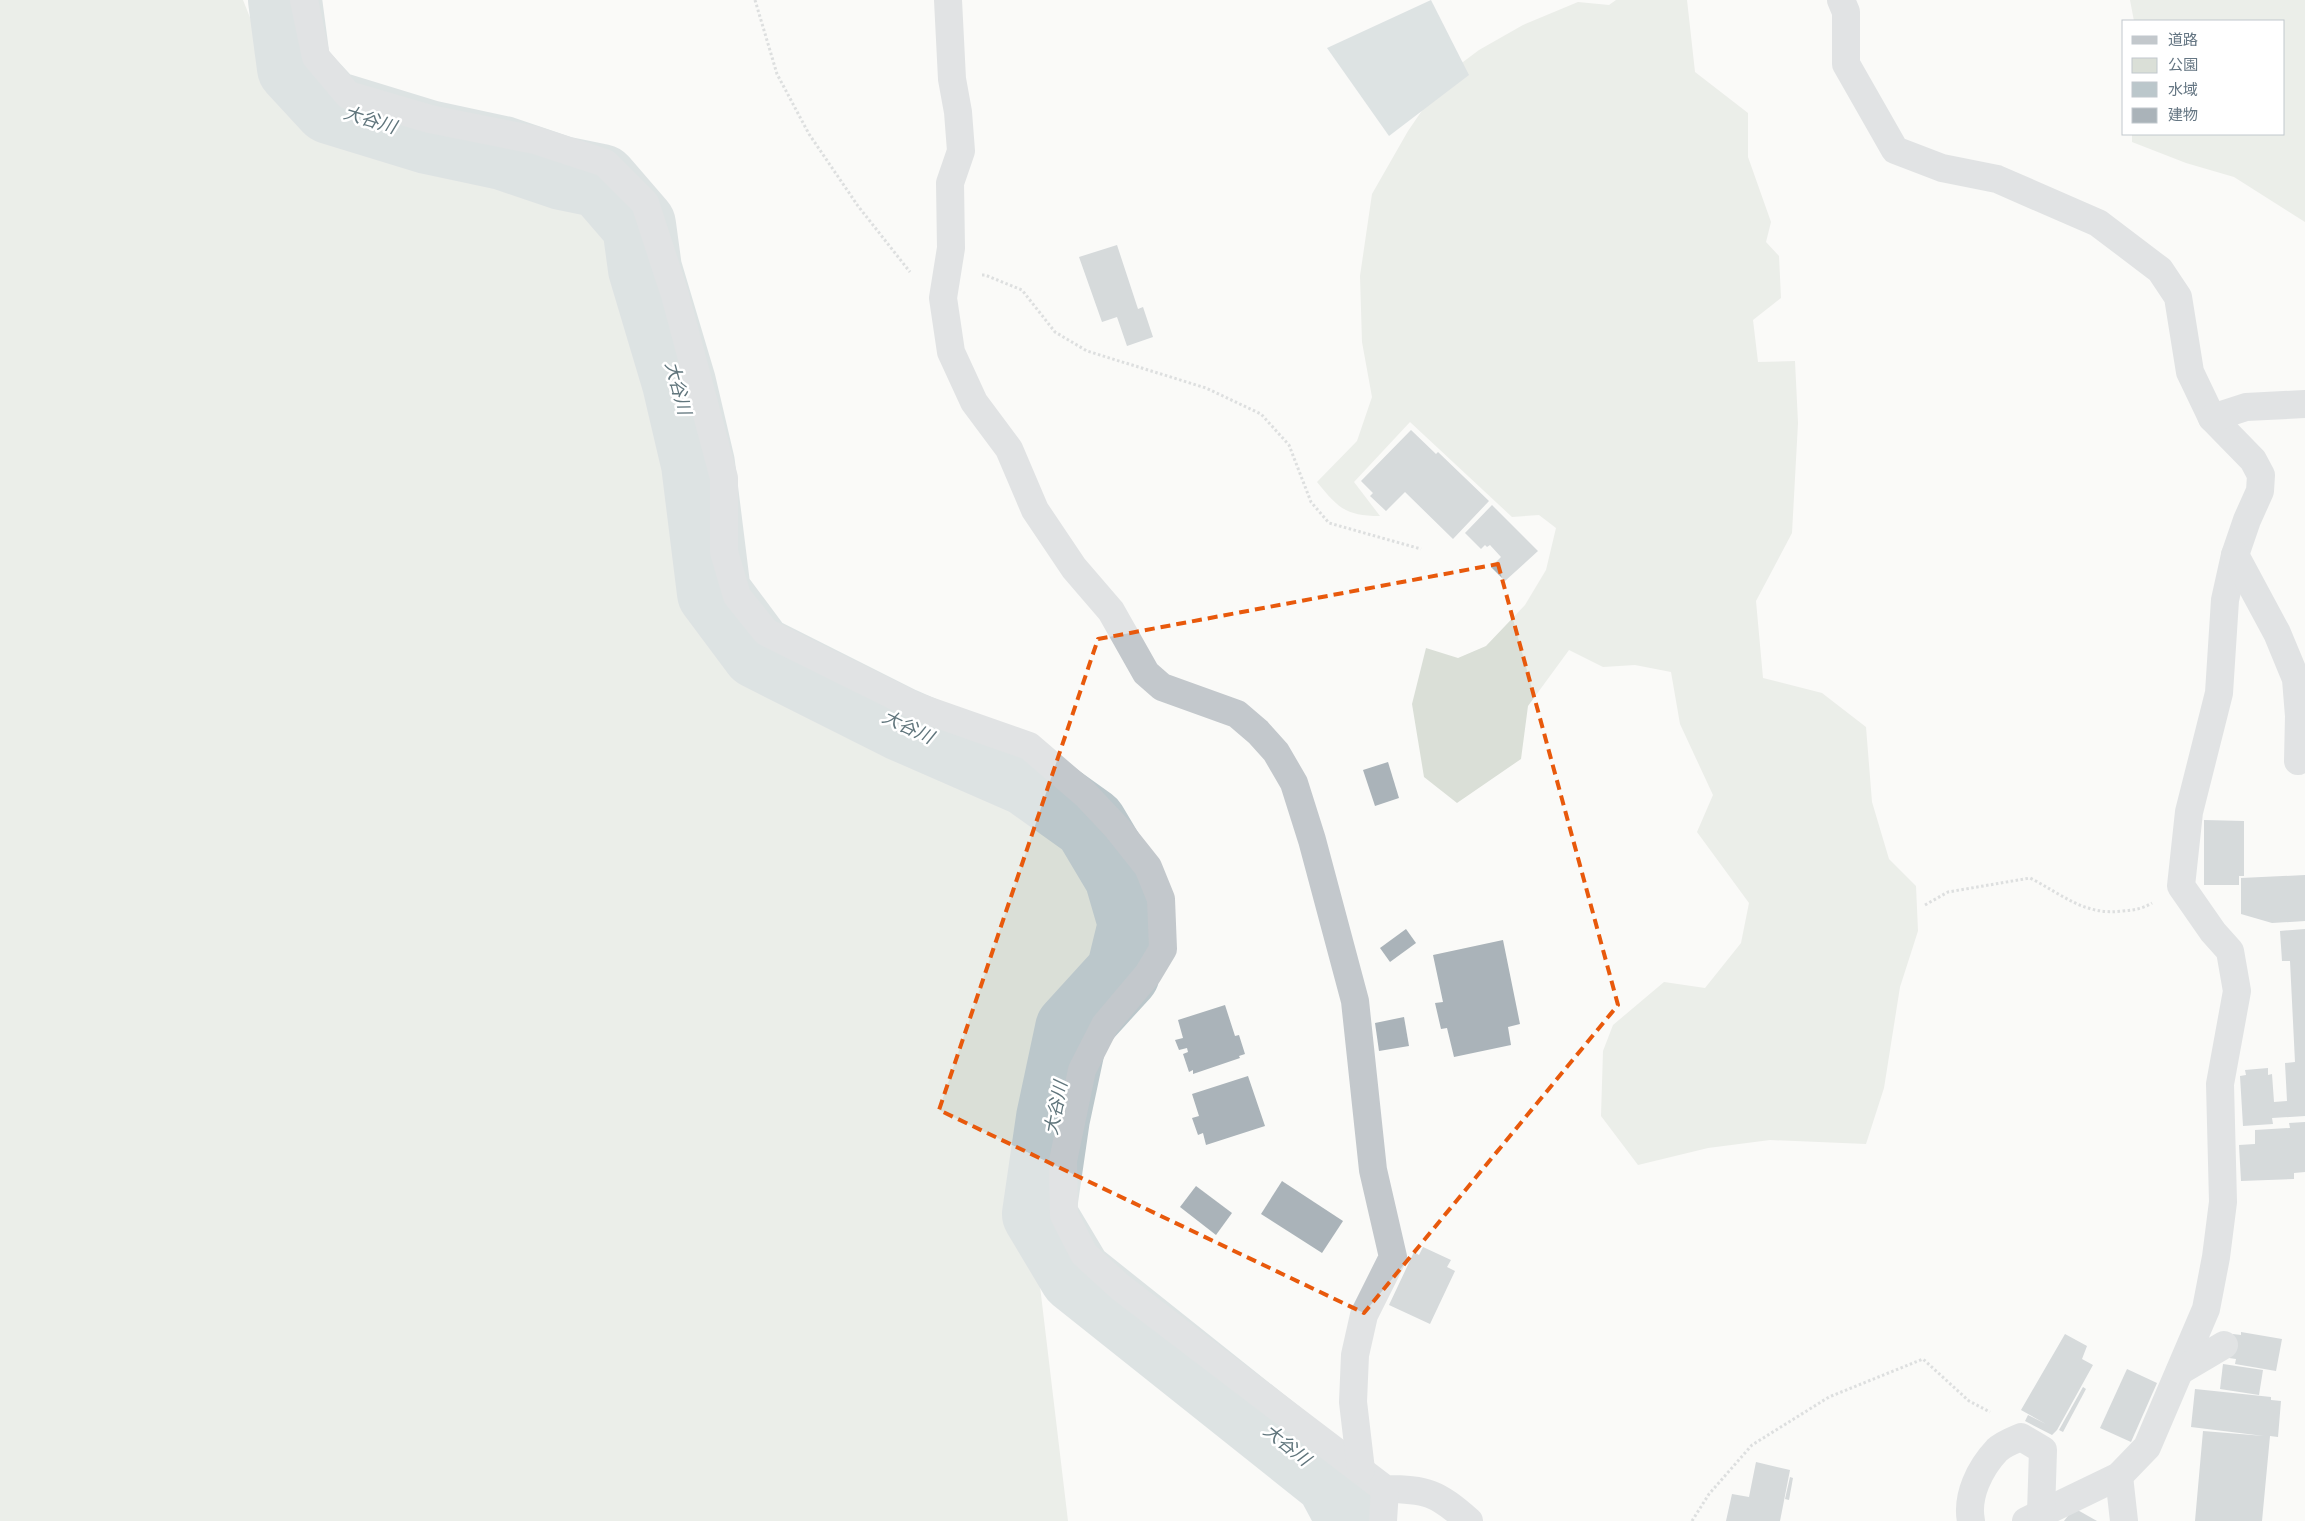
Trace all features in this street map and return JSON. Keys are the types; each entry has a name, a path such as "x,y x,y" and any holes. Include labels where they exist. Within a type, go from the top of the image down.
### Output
{"street":[{"path":"304,0 316,57 348,95 430,119 535,140 605,163 645,203 675,295 724,478 724,552 736,596 766,632 915,706 1029,746 1085,794 1117,828 1148,867 1161,898 1163,949 1148,974 1105,1025 1082,1070 1063,1161 1064,1215 1084,1254 1120,1287 1385,1488 1417,1489 1446,1501 1469,1521"},
{"path":"948,0 952,79 958,112 961,151 950,183 951,248 943,298 951,352 974,402 1009,449 1035,510 1074,568 1111,610 1146,673 1162,688 1237,714 1258,732 1276,752 1294,782 1355,1002 1373,1170 1393,1257 1364,1315 1355,1355 1353,1402 1361,1470"},
{"path":"1841,0 1846,12 1846,64 1895,150 1942,168 1998,179 2098,223 2160,270 2178,298 2190,372 2212,418 2253,460 2261,475 2260,491 2247,520 2235,555 2225,600 2219,693 2189,812 2180,886 2213,932 2230,951 2237,991 2220,1084 2223,1202 2216,1257 2206,1309 2147,1447 2119,1476 2034,1517"},
{"path":"2212,418 2246,406 2305,404"},
{"path":"2235,555 2277,633 2296,679 2300,716 2298,761"},
{"path":"2180,1370 2224,1345"},
{"path":"1971,1521 1968,1509 1977,1479 1998,1449 2021,1437 2043,1450 2034,1517"},
{"path":"2119,1476 2124,1521"},
{"path":"1383,1521 1385,1488"}],"path":[{"path":"755,0 777,74 809,134 858,206 909,272 946,283 985,275 1022,290 1055,332 1086,351 1206,388 1261,414 1289,444 1311,502 1329,523 1421,549"},
{"path":"1925,905 1948,892 2030,878 2078,906 2106,913 2143,909 2180,886"},
{"path":"1692,1521 1710,1494 1752,1445 1829,1397 1922,1359 1969,1400 2013,1424 2021,1437"}],"highlighted area":[{"path":"1498,564 1618,1005 1364,1313 939,1110 1098,639"}],"green space":[{"path":"0,0 243,0 257,35 314,126 420,157 570,188 614,225 635,284 676,448 691,562 715,630 831,714 985,782 1065,830 1101,870 1118,928 1099,968 1058,1030 1026,1169 1068,1521 0,1521"},
{"path":"1616,0 1687,0 1695,72 1748,113 1748,157 1771,222 1766,242 1779,256 1781,298 1753,320 1758,362 1795,361 1798,423 1792,533 1756,601 1763,678 1822,693 1866,727 1872,802 1889,859 1916,886 1918,931 1900,987 1884,1088 1866,1144 1770,1140 1708,1148 1638,1165 1601,1116 1603,1051 1613,1025 1664,982 1705,988 1741,943 1749,903 1697,832 1713,795 1680,724 1671,672 1635,665 1603,667 1569,650 1528,706 1521,759 1457,803 1424,777 1412,704 1426,648 1458,658 1486,646 1525,605 1546,570 1556,528 1539,515 1512,517 1410,422 1354,482 1380,516 1368,516 1344,509 1317,482 1357,441 1372,397 1362,342 1360,276 1372,194 1408,131 1447,74 1479,50 1523,25 1578,2 1609,5"},
{"path":"2130,0 2305,0 2305,222 2234,177 2186,163 2132,142 2132,135 2285,135 2285,20 2134,20"}],"water":[{"path":"1431,0 1469,75 1389,136 1327,48"}],"building":[{"path":"1117,245 1138,309 1143,307 1153,337 1127,346 1117,317 1102,322 1079,257"},
{"path":"1411,430 1436,454 1438,452 1489,501 1453,539 1405,492 1386,511 1370,496 1373,493 1361,481"},
{"path":"1492,505 1538,551 1505,581 1491,567 1501,557 1490,545 1487,547 1485,545 1481,549 1465,533"},
{"path":"1388,762 1399,798 1375,806 1363,770"},
{"path":"2204,820 2244,821 2244,876 2239,876 2239,885 2204,885"},
{"path":"2305,875 2305,921 2272,923 2241,914 2241,878"},
{"path":"1406,929 1416,943 1390,962 1380,948"},
{"path":"2305,929 2305,1116 2272,1118 2273,1124 2243,1126 2240,1076 2246,1075 2245,1070 2268,1068 2268,1075 2272,1074 2274,1102 2287,1101 2285,1063 2295,1062 2290,961 2282,961 2280,931"},
{"path":"1503,940 1520,1024 1508,1027 1511,1045 1454,1057 1447,1028 1441,1029 1435,1003 1443,1002 1433,955"},
{"path":"1225,1005 1235,1036 1239,1035 1245,1054 1239,1056 1240,1058 1193,1074 1193,1070 1189,1072 1183,1054 1188,1052 1187,1048 1179,1050 1175,1040 1183,1038 1178,1020"},
{"path":"1404,1017 1409,1046 1379,1051 1375,1023"},
{"path":"1248,1076 1265,1126 1206,1145 1203,1133 1198,1135 1192,1118 1199,1116 1192,1094"},
{"path":"2305,1122 2305,1172 2294,1173 2294,1179 2241,1181 2239,1145 2255,1144 2255,1130 2290,1128 2289,1123"},
{"path":"1282,1181 1343,1221 1322,1253 1261,1214"},
{"path":"1196,1186 1232,1213 1216,1235 1180,1207"},
{"path":"1423,1247 1451,1260 1447,1267 1455,1271 1430,1324 1389,1305 1414,1252 1419,1255"},
{"path":"2241,1332 2282,1339 2276,1371 2235,1364 2236,1359 2229,1358 2233,1334 2241,1335"},
{"path":"2065,1334 2087,1346 2082,1359 2093,1365 2057,1430 2052,1435 2025,1421 2028,1415 2046,1424 2021,1410"},
{"path":"2223,1364 2263,1370 2259,1395 2220,1389"},
{"path":"2127,1369 2157,1383 2131,1442 2100,1428"},
{"path":"2083,1387 2086,1389 2063,1432 2059,1430"},
{"path":"2195,1389 2271,1397 2271,1400 2281,1401 2278,1437 2270,1436 2262,1521 2195,1521 2203,1431 2264,1436 2191,1427"},
{"path":"1756,1462 1790,1470 1780,1521 1726,1521 1732,1494 1749,1497"},
{"path":"1790,1477 1793,1478 1789,1500 1785,1499"},
{"path":"2074,1508 2097,1521 2064,1521"}],"waterway":[{"name":"大谷川","path":"285,0 294,68 330,107 428,137 503,153 562,173 601,181 639,225 645,269 679,383 698,464 714,593 758,652 901,724 1027,779 1090,824 1121,876 1135,924 1123,973 1072,1029 1053,1118 1039,1214 1076,1276 1332,1480 1354,1521"}]}
